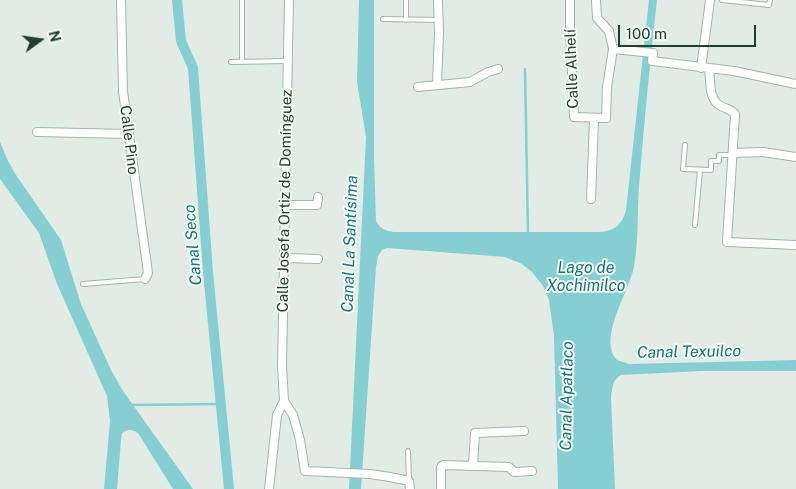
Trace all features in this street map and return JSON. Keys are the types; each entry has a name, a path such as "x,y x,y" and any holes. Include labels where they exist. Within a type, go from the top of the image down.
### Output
{"street":[{"name":"Calle Pino","path":"121,0 122,82 148,273 145,279"},
{"name":"Calle Josefa Ortiz de Domínguez","path":"284,401 282,366 289,0"},
{"path":"437,84 438,0"},
{"name":"Calle Alhelí","path":"570,0 574,117 594,119"},
{"path":"591,199 594,119 606,118 607,86 613,49 609,31 596,18 596,0"},
{"path":"710,0 705,68 712,98 718,105 734,111 735,114 727,242 796,245"},
{"path":"613,49 653,53 652,61 753,74 796,84"},
{"path":"418,87 470,82 488,72 498,70"},
{"path":"37,132 129,134"},
{"path":"733,153 763,152 796,157"},
{"path":"285,205 317,205 318,197"},
{"path":"285,258 318,259"},
{"path":"284,401 293,416 300,440 304,468 307,472 370,474 390,477 410,485"},
{"path":"268,489 277,415 284,401"},
{"path":"473,466 475,433 524,431"},
{"path":"441,489 442,465 509,467 514,472 532,471"}],"lane":[{"path":"242,0 242,62"},
{"path":"406,0 406,20"},
{"path":"722,0 769,5 770,0"},
{"path":"383,19 439,20"},
{"path":"231,62 288,61"},
{"path":"685,145 683,169 711,170 711,161 718,161 719,155 730,155 733,153"},
{"path":"695,225 700,170"},
{"path":"83,284 145,279"},
{"path":"408,451 410,485"}],"water":[{"name":"Lago de Xochimilco","path":"359,0 374,0 374,156 376,221 381,228 394,232 599,232 614,229 622,220 626,210 649,0 657,0 638,196 636,256 631,276 616,314 611,340 612,351 617,360 629,364 796,360 796,371 701,371 621,375 614,382 611,398 615,489 558,489 554,336 549,300 543,286 532,272 522,264 505,257 387,248 382,250 378,256 376,267 361,489 349,489 366,137 357,82"},
{"path":"0,142 16,175 61,240 81,304 111,370 123,391 193,489 173,489 138,433 130,430 122,433 117,489 104,489 110,421 107,396 57,284 39,233 0,179"}],"waterway":[{"name":"Canal Seco","path":"177,0 181,41 193,68 208,272 229,489"},
{"path":"525,69 528,235"},
{"path":"131,405 221,404"}],"water label":[{"name":"Canal La Santísima","path":"350,244"},
{"name":"Canal Texuilco","path":"689,352"},
{"name":"Canal Apatlaco","path":"567,396"}]}
